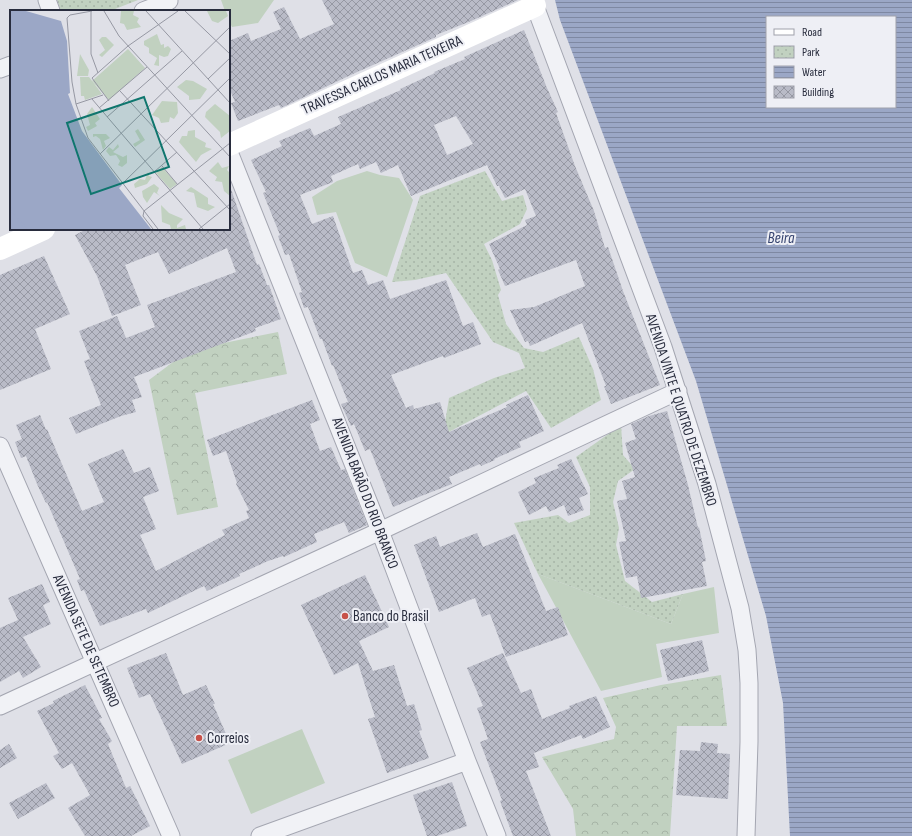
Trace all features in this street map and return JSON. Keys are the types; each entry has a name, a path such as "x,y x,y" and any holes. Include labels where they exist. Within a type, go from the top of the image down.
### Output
{"street":[{"path":"47,0 51,10"},
{"name":"TRAVESSA CARLOS MARIA TEIXEIRA","path":"230,145 534,3"},
{"name":"AVENIDA VINTE E QUATRO DE DEZEMBRO","path":"534,3 658,332 707,484 738,600 746,650 749,690 746,836"},
{"path":"147,10 170,4"},
{"path":"0,69 10,65"},
{"name":"AVENIDA BARÃO DO RIO BRANCO","path":"230,155 380,531 497,836"},
{"path":"0,249 42,230"},
{"path":"0,706 380,531 678,391"},
{"name":"AVENIDA SETE DE SETEMBRO","path":"0,446 171,836"},
{"path":"260,836 467,761"}],"green space":[{"path":"57,0 138,0 113,10 61,10"},
{"path":"221,0 274,0 258,23 232,27 230,23 230,10 225,10"},
{"path":"367,171 399,178 413,200 387,277 355,263 336,212 317,215 312,197 337,181"},
{"path":"485,171 502,201 523,195 527,209 520,224 484,244 492,260 501,290 498,295 506,324 524,348 543,352 579,337 593,369 601,400 551,428 526,391 443,435 449,398 494,378 525,368 519,353 493,342 446,273 415,280 392,282 420,196"},
{"path":"278,332 287,374 195,393 218,507 177,515 149,380 189,350"},
{"path":"621,425 623,455 635,469 618,481 613,502 619,528 616,545 625,581 652,602 683,594 671,624 538,574 514,523 558,515 569,523 590,515 590,487 576,457"},
{"path":"538,574 671,624 683,594 714,587 719,633 656,644 662,677 601,691"},
{"path":"721,675 727,726 677,726 670,836 576,836 573,809 542,757 614,739 616,727 603,698 661,685"},
{"path":"302,729 325,783 251,814 228,760"}],"water":[{"name":"Beira","path":"555,0 912,0 912,836 790,836 783,703 766,616 696,381 560,20"}],"building":[{"path":"322,0 518,0 436,35 436,37 281,108 279,105 238,121 231,103 235,102 230,90 230,41 248,33 251,41 281,29 273,12 284,7 300,39 334,24"},
{"path":"524,30 558,112 556,113 575,166 594,211 605,248 608,247 623,291 660,385 611,404 604,386 606,386 582,323 530,346 528,341 525,342 510,310 534,307 585,286 576,260 505,286 498,270 500,269 489,244 527,225 525,220 536,216 525,189 505,198 499,186 497,186 487,165 411,196 398,165 381,173 376,162 360,169 358,164 331,176 333,182 300,195 312,224 333,216 353,273 362,270 368,285 383,280 390,299 446,280 463,326 473,322 481,344 391,375 406,408 413,405 414,409 440,402 449,432 507,407 506,405 528,395 544,431 519,442 521,447 494,459 495,460 481,466 480,464 449,477 452,484 393,507 370,449 365,451 354,424 351,426 341,404 348,402 322,339 320,339 308,307 304,308 299,293 302,292 289,254 285,255 278,236 280,235 263,193 266,192 251,160 282,146 279,141 310,128 314,136 341,124 338,117 401,90 400,89 435,73 434,72 465,59 464,57","holes":["456,116 473,144 447,155 434,125"]},
{"path":"230,190 257,265 259,264 267,285 269,285 281,319 255,328 256,331 134,377 142,397 132,400 136,412 121,416 76,434 69,418 101,405 84,361 90,359 79,331 117,316 126,338 155,327 147,305 236,272 227,248 169,274 158,252 125,265 141,305 112,316 97,276 75,235 85,230 230,230"},
{"path":"44,256 70,314 35,329 51,369 0,390 0,275"},
{"path":"312,400 320,420 310,424 320,451 331,447 341,470 345,469 367,525 349,533 344,522 314,534 317,542 284,557 283,556 268,561 207,591 204,586 148,613 146,609 100,626 84,590 81,591 77,580 80,579 26,456 21,458 15,442 22,439 16,425 40,415 82,511 104,502 88,464 123,449 134,473 150,467 159,491 143,497 156,529 140,535 156,571 225,535 222,530 249,518 246,511 249,510 236,484 237,483 226,451 213,456 207,440"},
{"path":"667,411 688,485 698,528 699,527 706,561 702,562 707,586 641,598 637,576 626,578 619,542 626,541 617,501 627,499 622,481 635,477 625,443 636,439 631,424 649,416"},
{"path":"571,459 588,494 579,498 584,510 568,516 564,505 549,512 546,506 529,515 518,492 536,483 534,478 559,468 557,465"},
{"path":"477,533 483,547 515,534 546,611 558,607 568,635 506,657 490,614 482,617 475,598 439,612 414,545 436,536 440,547"},
{"path":"365,575 389,627 359,641 373,671 394,665 407,706 414,704 422,730 419,731 429,758 387,773 368,719 375,717 358,663 334,675 301,605"},
{"path":"42,584 50,602 43,605 51,624 23,637 41,667 23,678 19,671 0,682 0,628 18,620 8,598"},
{"path":"702,640 709,671 668,681 660,650"},
{"path":"166,653 183,695 206,685 230,743 182,764 150,694 139,698 127,668"},
{"path":"503,653 521,693 531,689 542,719 570,708 569,706 596,696 610,727 583,739 581,735 534,753 539,767 526,771 551,836 513,836 500,801 502,800 480,742 488,739 477,708 483,706 467,668"},
{"path":"85,685 102,718 99,719 112,741 108,744 126,788 130,786 150,826 131,836 85,836 68,808 90,795 72,763 62,769 53,756 59,753 37,711"},
{"path":"701,742 718,744 717,753 730,754 728,799 676,795 680,750 700,751"},
{"path":"9,744 17,758 0,768 0,750"},
{"path":"452,782 467,826 437,836 427,836 413,795"},
{"path":"46,783 55,798 18,819 9,803"}],"place":[{"name":"Banco do Brasil","path":"345,616"},
{"name":"Correios","path":"199,738"}]}
